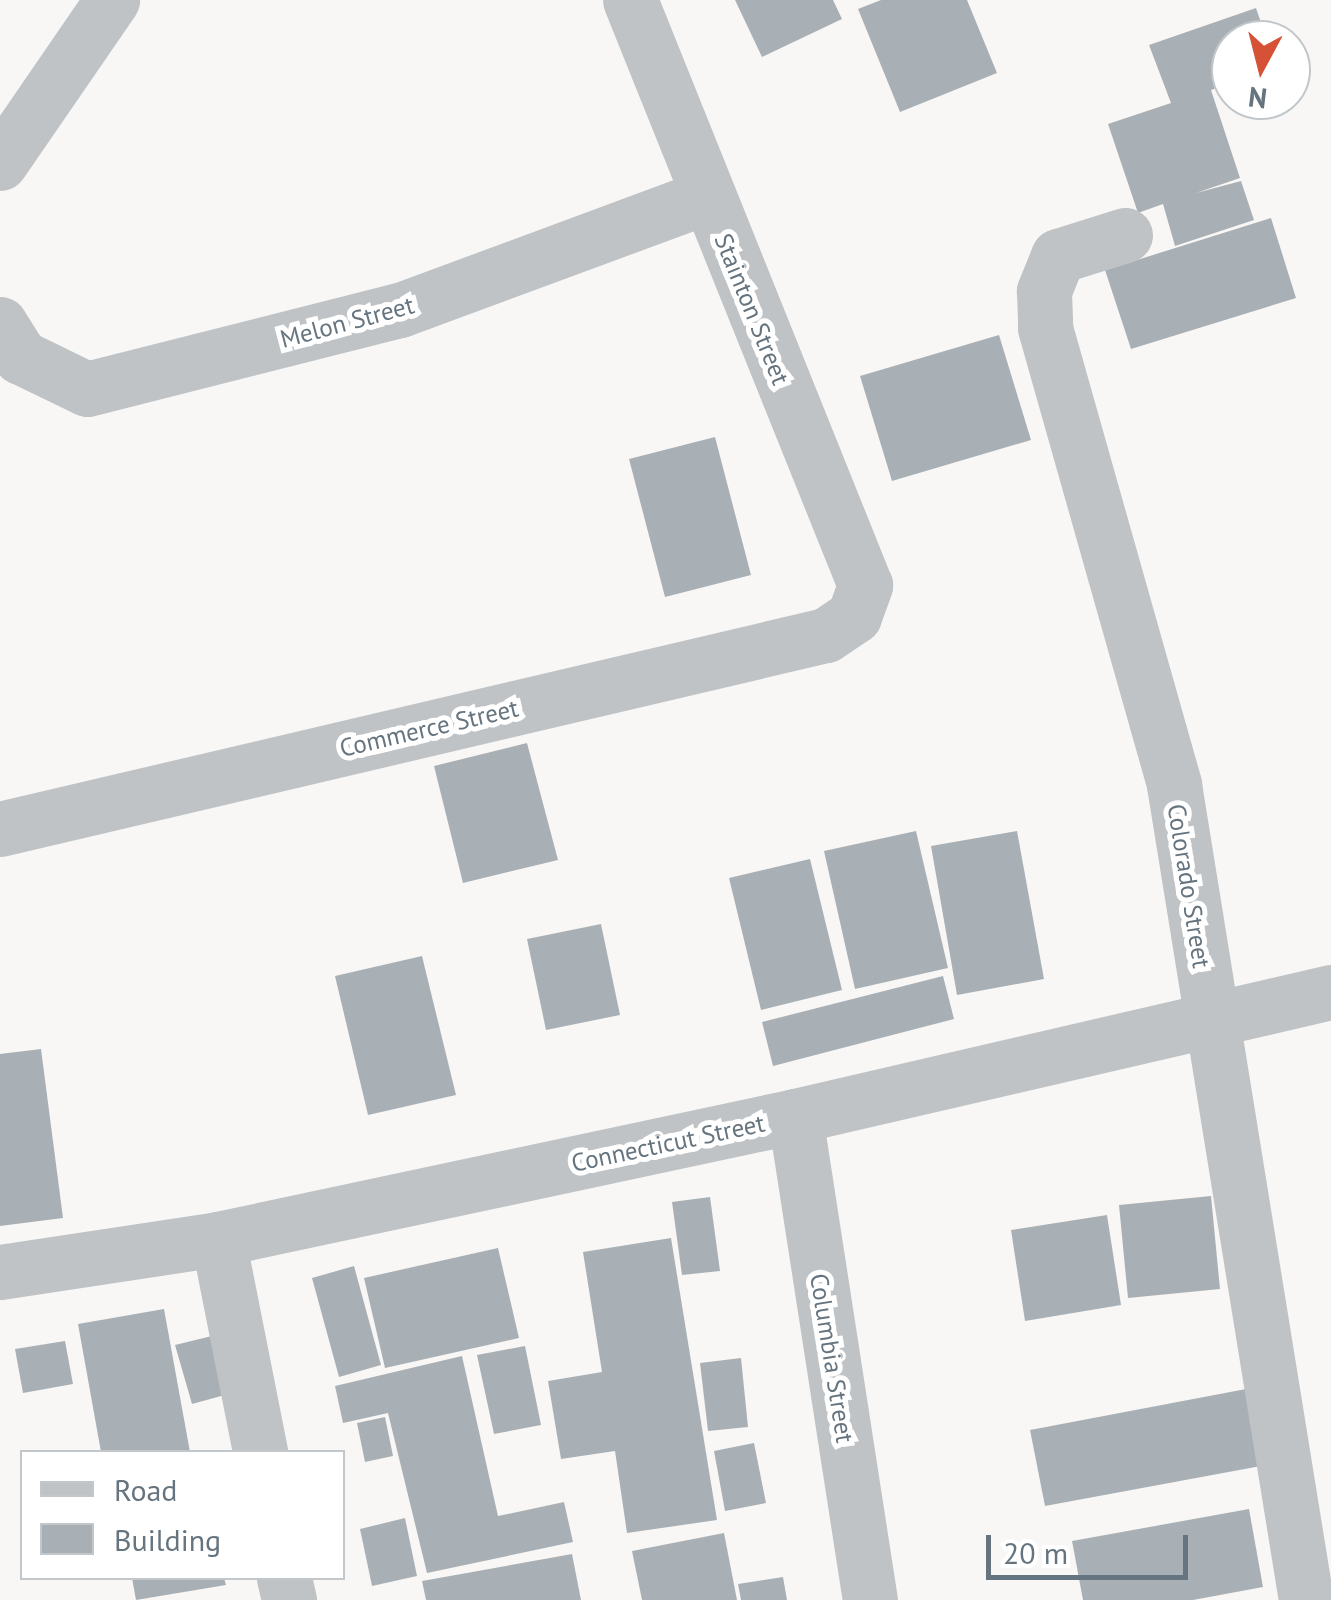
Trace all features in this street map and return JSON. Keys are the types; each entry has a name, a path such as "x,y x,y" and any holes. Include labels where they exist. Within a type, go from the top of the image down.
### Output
{"street":[{"path":"0,163 112,0"},
{"name":"Stainton Street","path":"630,0 865,585 854,616"},
{"name":"Melon Street","path":"0,324 21,358 87,389 400,310 706,197"},
{"name":"Colorado Street","path":"1125,235 1058,256 1044,291 1044,328 1174,785 1306,1600"},
{"name":"Commerce Street","path":"0,829 826,635 854,616"},
{"name":"Connecticut Street","path":"0,1272 218,1240 795,1116 1331,992"},
{"name":"Columbia Street","path":"795,1116 870,1600"},
{"path":"218,1240 260,1450"}],"building":[{"path":"735,0 833,0 842,19 762,57"},
{"path":"881,0 967,0 997,73 900,112 858,9"},
{"path":"1256,8 1260,20 1221,20"},
{"path":"1211,24 1211,120 1221,120 1240,178 1196,193 1241,181 1254,220 1175,246 1163,204 1138,213 1108,124 1171,103 1149,45"},
{"path":"1271,218 1296,298 1131,349 1105,270"},
{"path":"999,335 1031,440 892,481 860,376"},
{"path":"715,437 751,575 665,597 629,459"},
{"path":"527,743 558,860 463,883 434,766"},
{"path":"916,831 948,968 855,989 824,851"},
{"path":"1017,831 1044,979 957,995 931,846"},
{"path":"810,859 842,990 761,1010 729,878"},
{"path":"601,924 620,1015 546,1030 527,939"},
{"path":"422,956 456,1095 368,1115 335,976"},
{"path":"943,976 954,1019 773,1066 762,1022"},
{"path":"41,1049 63,1218 0,1226 0,1054"},
{"path":"1211,1196 1220,1289 1128,1298 1119,1205"},
{"path":"710,1197 720,1271 682,1275 672,1202"},
{"path":"1107,1215 1121,1305 1025,1321 1011,1230"},
{"path":"671,1238 717,1520 627,1533 615,1451 561,1459 548,1381 602,1372 583,1252"},
{"path":"498,1248 519,1338 385,1368 364,1278"},
{"path":"354,1266 381,1365 339,1377 312,1278"},
{"path":"164,1309 190,1450 101,1450 78,1324"},
{"path":"216,1335 232,1393 192,1404 175,1345"},
{"path":"65,1341 73,1384 23,1393 15,1349"},
{"path":"525,1346 541,1425 494,1434 477,1355"},
{"path":"462,1356 498,1516 564,1502 573,1542 427,1573 388,1413 343,1423 335,1386"},
{"path":"741,1358 748,1427 708,1431 700,1363"},
{"path":"1246,1389 1261,1466 1045,1506 1030,1430"},
{"path":"385,1417 393,1456 365,1462 357,1423"},
{"path":"754,1443 766,1503 725,1511 714,1451"},
{"path":"1249,1509 1263,1587 1193,1600 1083,1600 1072,1541"},
{"path":"405,1518 417,1576 372,1586 360,1529"},
{"path":"724,1533 737,1600 642,1600 632,1551"},
{"path":"572,1554 581,1600 426,1600 422,1581"},
{"path":"783,1577 787,1600 741,1600 738,1584"},
{"path":"132,1580 225,1580 226,1585 136,1600"}]}
